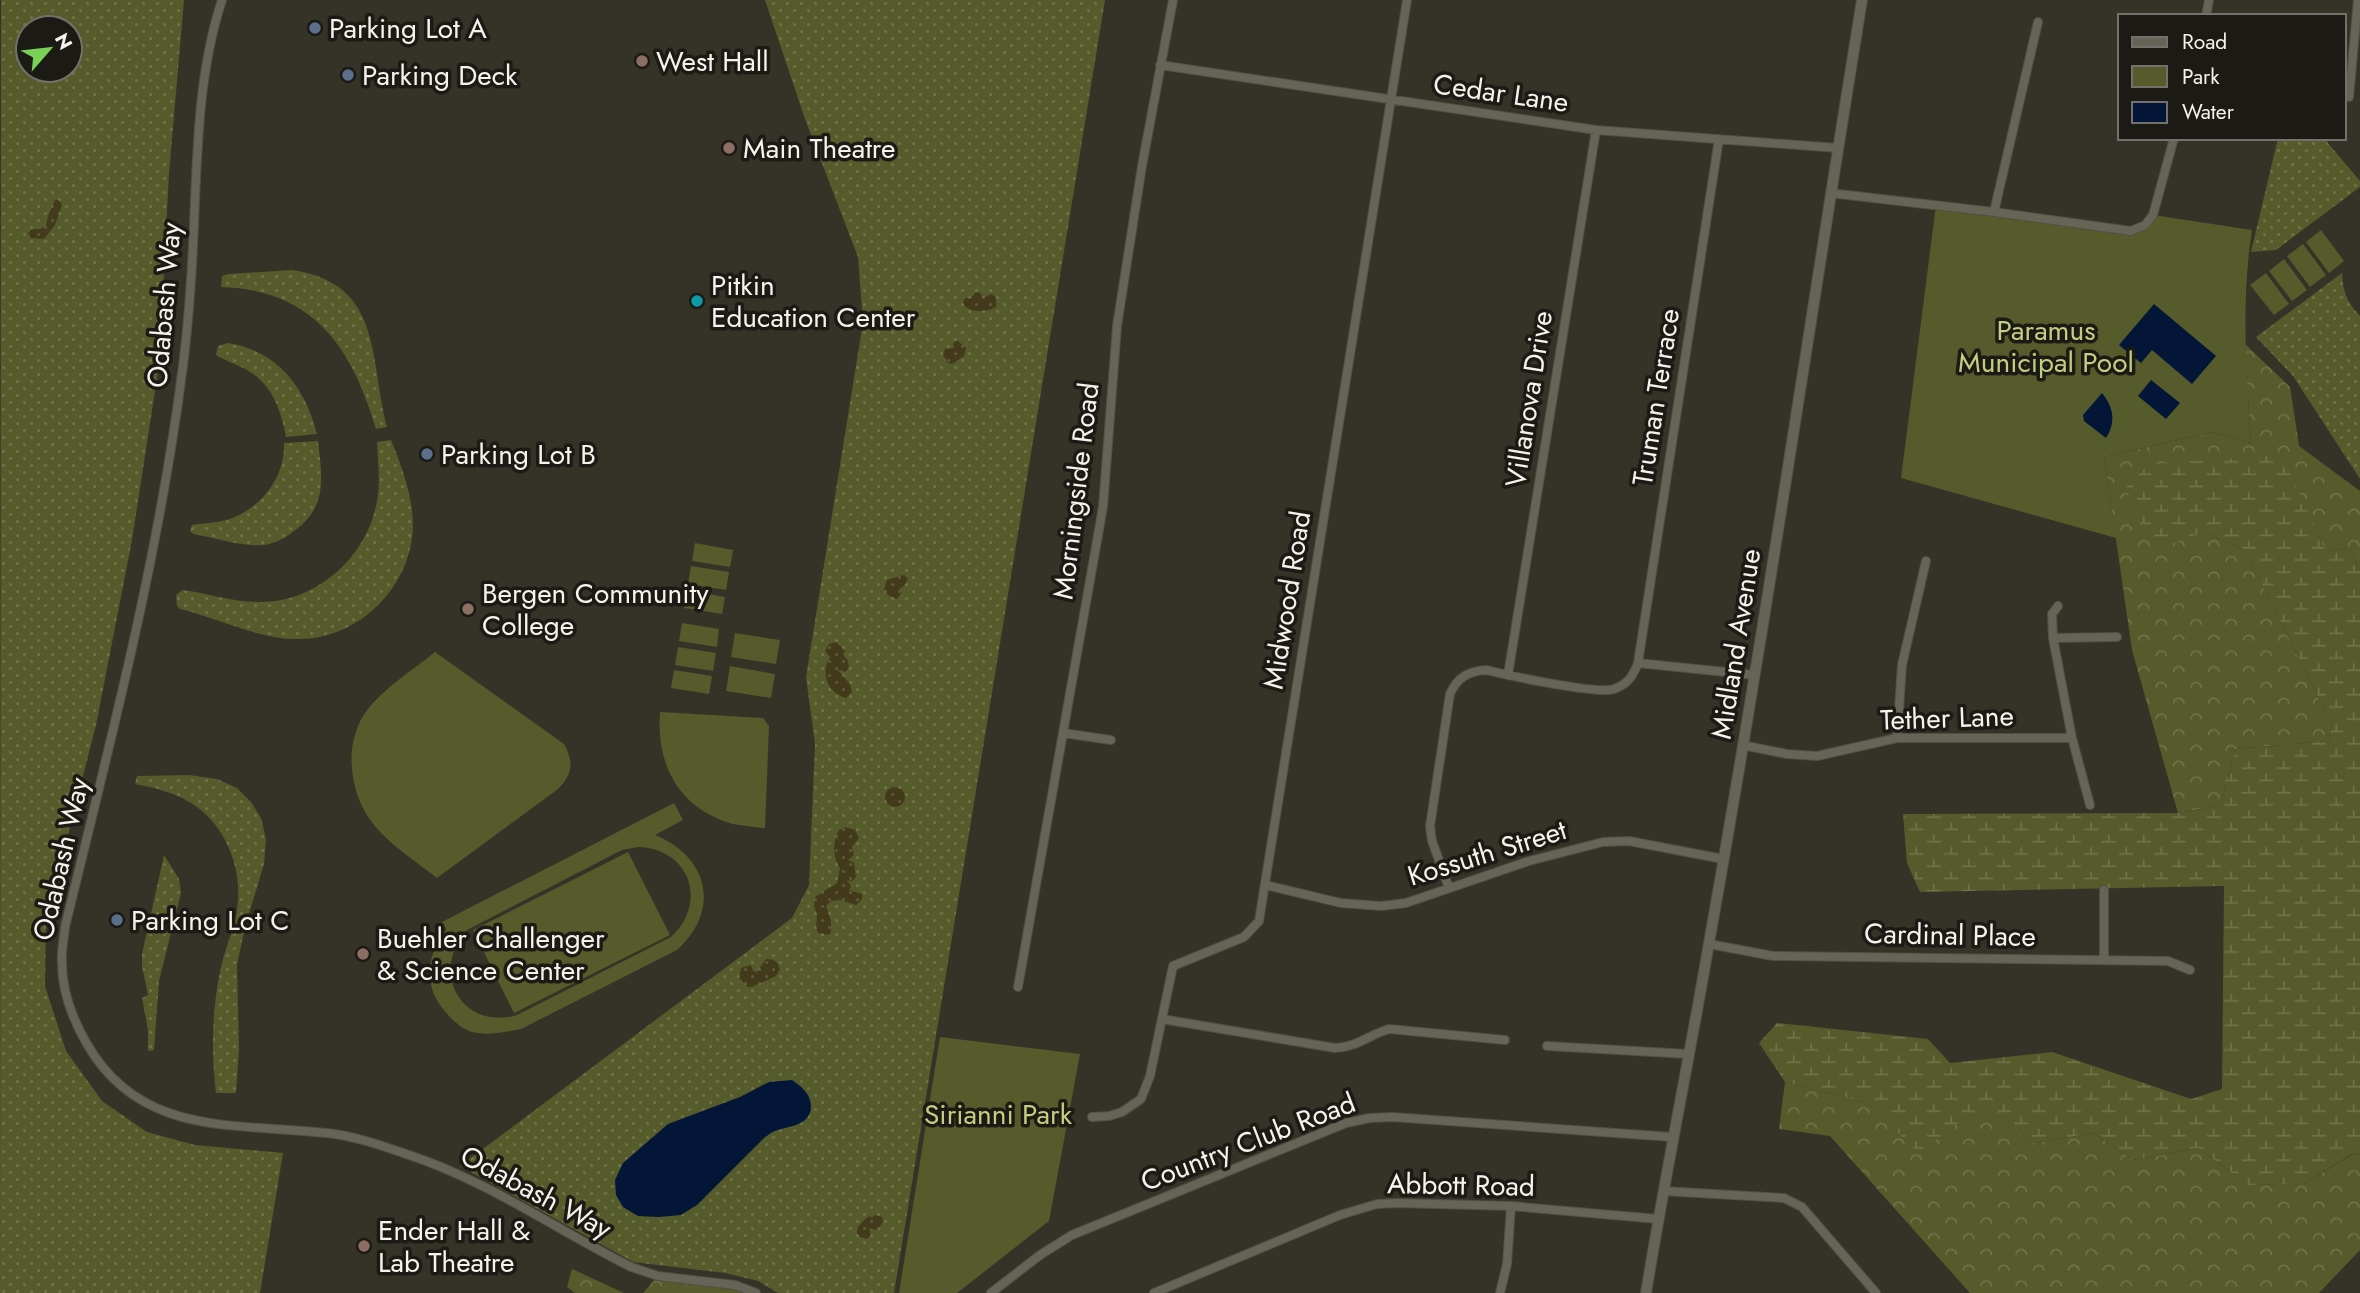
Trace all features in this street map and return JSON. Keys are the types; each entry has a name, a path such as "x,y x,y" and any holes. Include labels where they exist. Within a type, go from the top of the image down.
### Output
{"street":[{"name":"Odabash Way","path":"221,0 213,27 201,109 188,314 176,416 137,631 65,926 62,964 67,995 78,1028 96,1060 124,1088 148,1105 173,1115 228,1127 331,1133 411,1155 477,1183 631,1267 658,1276 735,1285 756,1293"},
{"name":"Morningside Road","path":"1017,987 1103,507 1117,326 1173,0"},
{"name":"Midwood Road","path":"1092,1117 1122,1112 1141,1099 1150,1076 1173,966 1244,937 1259,921 1407,0"},
{"name":"Midland Avenue","path":"1646,1293 1754,676 1862,0"},
{"path":"2349,97 2358,0"},
{"path":"1994,212 2038,22"},
{"name":"Cedar Lane","path":"1160,65 1595,130 1838,148"},
{"name":"Villanova Drive","path":"1508,675 1595,130"},
{"name":"Truman Terrace","path":"1638,663 1719,139"},
{"path":"1830,193 2132,230 2145,225 2152,215 2173,140"},
{"path":"1897,738 1902,665 1926,561"},
{"path":"2058,606 2052,614 2053,638 2072,737 2090,805"},
{"path":"2053,638 2117,637"},
{"path":"1449,888 1432,841 1430,826 1450,694 1460,678 1476,670 1486,670 1612,691 1632,679 1638,663 1754,676"},
{"path":"1063,733 1111,740"},
{"name":"Tether Lane","path":"1742,745 1787,754 1817,756 1897,738 2072,737"},
{"name":"Kossuth Street","path":"1265,885 1341,903 1406,903 1530,861 1603,842 1629,841 1723,859"},
{"path":"2104,890 2104,960"},
{"name":"Cardinal Place","path":"1709,944 1773,956 2168,961 2190,970"},
{"path":"1162,1018 1335,1048 1358,1044 1389,1029 1505,1040"},
{"path":"1547,1046 1688,1054"},
{"name":"Country Club Road","path":"991,1293 1040,1255 1072,1235 1346,1123 1392,1117 1672,1137"},
{"path":"1663,1191 1784,1198 1794,1201 1877,1293"},
{"name":"Abbott Road","path":"1154,1293 1358,1209 1397,1203 1511,1206 1658,1219"},
{"path":"1500,1293 1507,1264 1511,1206"}],"green space":[{"path":"1,0 184,0 169,173 159,365 132,540 96,725 46,921 45,986 66,1051 102,1101 147,1132 195,1145 283,1153 260,1293 0,1293"},
{"path":"765,0 1105,0 894,1293 778,1293 758,1281 725,1273 633,1262 460,1166 792,918 809,885 815,744 806,677 863,322 858,257 805,119"},
{"path":"2278,140 2329,140 2327,142 2360,181 2360,187 2276,250 2251,252"},
{"name":"Paramus Municipal Pool","path":"1936,205 2132,231 2153,215 2252,230 2246,283 2246,363 2251,443 2212,432 2104,457 2116,538 1901,478"},
{"path":"2321,230 2344,261 2329,273 2306,242"},
{"path":"2303,244 2326,275 2310,287 2287,256"},
{"path":"2284,259 2307,290 2292,301 2269,271"},
{"path":"292,270 321,278 343,290 357,307 373,350 387,427 376,429 355,373 341,349 305,312 281,299 253,291 221,287 222,276 228,274"},
{"path":"2266,273 2289,304 2274,315 2250,285"},
{"path":"2342,273 2346,296 2360,316 2360,479 2293,376 2256,337"},
{"path":"228,343 261,354 287,374 305,401 317,434 286,437 278,408 269,390 247,370 216,355 218,346"},
{"path":"2244,343 2290,387 2299,446 2360,491 2360,570 2349,548 2326,551 2281,455 2203,532 2244,549 2332,725 2328,741 2235,749 2221,805 2178,813 2132,650 2104,457 2212,432 2251,443"},
{"path":"391,440 409,493 413,527 403,570 378,606 342,630 321,637 299,639 255,632 177,606 176,595 182,590 241,601 281,600 301,594 335,574 361,543 370,525 378,490 377,442"},
{"path":"318,441 321,479 318,501 305,522 291,534 265,545 247,545 190,531 192,525 230,519 242,514 261,499 276,479 284,443"},
{"path":"2282,455 2326,551 2349,548 2360,570 2360,1155 2354,1153 2303,1184 2248,1185 2198,1148 2133,1160 2094,1133 2033,1143 1987,1101 1919,1153 1867,1103 1785,1082 1759,1043 1777,1023 1928,1039 1950,1063 2052,1052 2191,1099 2222,1089 2224,886 1920,892 1907,863 1903,814 2178,813 2221,805 2235,749 2328,741 2332,725 2244,549 2203,532 2161,548 2138,521 2126,487 2149,464"},
{"path":"695,543 733,550 730,567 692,561"},
{"path":"691,566 729,572 726,590 688,584"},
{"path":"687,590 725,597 722,614 684,608"},
{"path":"682,623 719,629 717,647 679,641"},
{"path":"735,633 780,640 776,664 731,657"},
{"path":"678,647 716,653 713,671 675,665"},
{"path":"435,652 564,744 570,762 567,778 558,789 437,878 393,844 370,820 355,788 352,762 353,741 363,716 387,689"},
{"path":"730,666 775,674 771,698 726,691"},
{"path":"674,670 712,676 709,694 671,688"},
{"path":"660,712 763,718 769,726 765,828 733,824 714,817 685,796 667,767 662,750"},
{"path":"189,775 217,779 237,788 251,802 261,818 266,839 264,864 237,965 239,1049 236,1093 216,1093 213,1062 217,986 238,899 238,883 230,851 204,812 171,793 135,784 137,776"},
{"path":"674,803 683,820 655,835 687,857 703,886 704,902 700,918 677,950 521,1029 503,1032 484,1034 460,1026 437,999 432,989 430,969 435,949 446,930 442,922","holes":["638,847 656,850 681,867 688,879 691,893 683,923 671,937 517,1015 498,1018 481,1014 467,1006 457,994 452,980 451,963 456,946 467,930 622,850"]},
{"path":"628,852 670,935 514,1013 473,930"},
{"path":"164,855 179,879 181,893 159,981 154,1050 148,1051 148,1030 142,998 148,995 142,954"},
{"name":"Sirianni Park","path":"940,1037 1080,1054 1049,1221 957,1293 899,1293"},
{"path":"1785,1082 1867,1103 1919,1152 1987,1100 2033,1143 2094,1133 2133,1160 2198,1148 2248,1185 2303,1184 2355,1153 2360,1155 2360,1250 2319,1293 1970,1293 1830,1136 1779,1129"},
{"path":"572,1269 624,1293 575,1293 567,1287"},
{"path":"658,1276 735,1285 756,1293 643,1293"}],"sand":[{"path":"55,200 59,200 62,205 55,225 44,239 31,238 28,233 32,229 46,226"},
{"path":"976,292 981,293 982,298 992,294 996,298 996,307 978,311 965,306 965,298 971,298"},
{"path":"957,340 966,348 964,356 952,364 948,363 943,355 945,349 954,348 953,344"},
{"path":"904,575 908,579 899,589 902,592 897,599 888,595 884,590 887,580"},
{"path":"836,642 845,651 843,655 848,663 845,672 837,669 850,684 852,692 846,698 834,692 827,682 826,669 830,657 825,651 829,644"},
{"path":"891,787 899,787 905,797 899,807 891,807 885,801 885,793"},
{"path":"845,827 855,830 859,838 852,847 854,855 848,860 854,863 856,877 852,881 847,880 851,886 849,890 862,894 862,899 856,905 840,900 831,901 826,906 831,932 828,935 818,933 815,897 837,883 840,868 834,844 839,830"},
{"path":"766,959 778,964 780,969 776,976 748,987 739,978 741,968 751,965 753,971 757,972"},
{"path":"868,1217 882,1217 883,1222 877,1230 869,1228 871,1235 867,1239 860,1237 857,1234 859,1226"}],"water":[{"path":"2154,304 2216,356 2192,384 2152,350 2141,363 2119,345"},
{"path":"2151,380 2180,403 2166,419 2138,396"},
{"path":"2102,393 2112,415 2106,438 2084,421 2083,415"},
{"path":"792,1080 809,1097 811,1106 808,1117 764,1138 697,1205 681,1215 659,1217 638,1216 623,1207 616,1195 615,1180 623,1163 668,1124 740,1097 769,1082"}],"place":[{"name":"Parking Lot A","path":"315,28"},
{"name":"West Hall","path":"642,61"},
{"name":"Parking Deck","path":"348,75"},
{"name":"Main Theatre","path":"729,148"},
{"name":"Pitkin Education Center","path":"697,301"},
{"name":"Parking Lot B","path":"427,454"},
{"name":"Bergen Community College","path":"468,609"},
{"name":"Parking Lot C","path":"117,920"},
{"name":"Buehler Challenger & Science Center","path":"363,954"},
{"name":"Ender Hall & Lab Theatre","path":"364,1246"}]}
